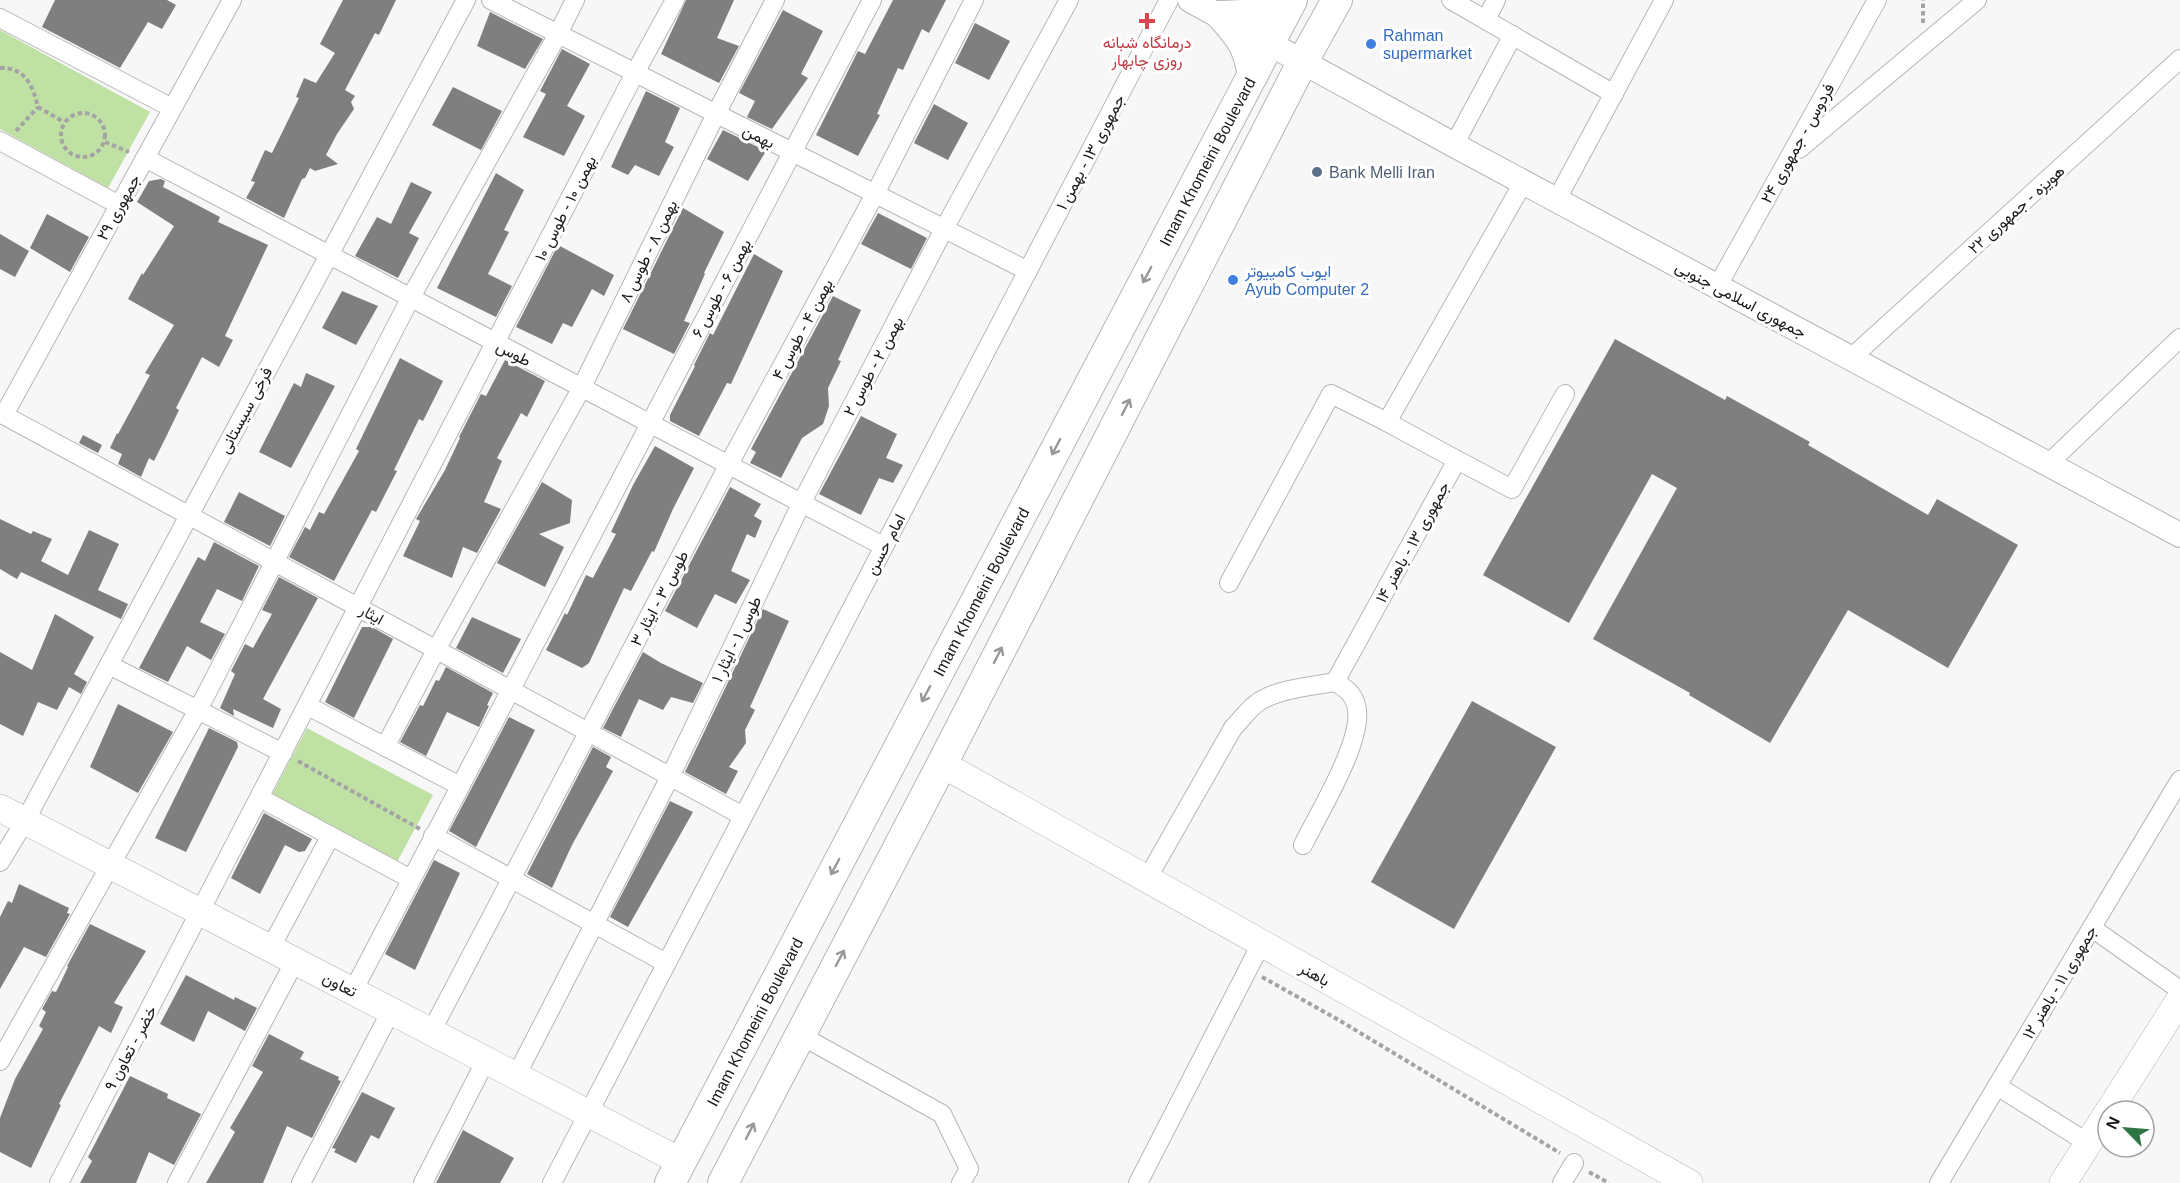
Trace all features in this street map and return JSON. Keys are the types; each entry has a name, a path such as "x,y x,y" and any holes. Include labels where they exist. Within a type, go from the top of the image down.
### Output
{"main road":[{"path":"723,1183 1336,0"},
{"path":"1222,16 1266,14 1291,1"},
{"name":"Imam Khomeini Boulevard","path":"675,1172 1291,1"},
{"path":"1222,16 1248,50 1253,75"},
{"name":"باهنر","path":"942,764 1689,1183"},
{"name":"تعاون","path":"0,808 588,1113 675,1172"},
{"path":"2116,1099 2180,999"},
{"path":"2063,1183 2096,1130"}],"street":[{"name":"جمهوری ۲۹","path":"2,414 232,0"},
{"name":"فرخی سیستانی","path":"0,862 25,821 466,0"},
{"name":"بهمن","path":"491,0 1028,271"},
{"path":"0,1061 198,710 411,297 575,0"},
{"name":"بهمن ۱۰ - طوس ۱۰","path":"358,607 675,0"},
{"name":"بهمن ۸ - طوس ۸","path":"386,747 436,650 581,389 716,114 776,0"},
{"name":"بهمن ۶ - طوس ۶","path":"353,991 872,0"},
{"name":"بهمن ۴ - طوس ۴","path":"729,464 875,194 974,0"},
{"name":"بهمن ۲ - طوس ۲","path":"802,502 944,229 1069,0"},
{"name":"جمهوری ۱۳ - بهمن ۱","path":"1028,271 1169,0"},
{"name":"جمهوری اسلامی جنوبی","path":"1190,0 1556,201 2180,535"},
{"path":"1451,0 1614,94"},
{"path":"1486,20 1496,0"},
{"path":"1556,201 1664,0"},
{"name":"فردوس - جمهوری ۲۴","path":"1717,287 1877,0"},
{"path":"1790,157 1977,0"},
{"path":"0,18 172,108"},
{"path":"1454,145 1513,36"},
{"name":"هویزه - جمهوری ۲۲","path":"1851,358 2176,70"},
{"path":"2,142 119,205"},
{"name":"طوس","path":"145,158 581,389 884,546"},
{"path":"1387,422 1523,183"},
{"name":"امام حسن","path":"552,1183 1028,271"},
{"path":"2048,464 2180,338"},
{"path":"1229,583 1331,394 1512,489 1566,394"},
{"name":"ایثار","path":"2,414 743,816"},
{"name":"جمهوری ۱۳ - باهنر ۱۴","path":"1335,682 1457,460"},
{"name":"طوس ۳ - ایثار ۳","path":"431,1032 729,464"},
{"name":"طوس ۱ - ایثار ۱","path":"516,1076 670,777 802,502"},
{"name":"خضر - تعاون ۹","path":"59,1183 358,607"},
{"path":"109,664 283,753"},
{"path":"1147,879 1233,728 1245,715 1260,701 1280,694 1335,682 1349,691 1356,705 1358,723 1339,774 1303,844"},
{"path":"308,706 460,786"},
{"name":"جمهوری ۱۱ - باهنر ۱۲","path":"1939,1183 2180,780"},
{"path":"260,798 411,879"},
{"path":"434,836 666,963"},
{"path":"270,949 330,837"},
{"path":"2092,928 2180,990"},
{"path":"1138,1183 1261,944"},
{"path":"177,1183 295,961"},
{"path":"301,1183 391,1011"},
{"path":"800,1035 942,1114 969,1169 962,1183"},
{"path":"423,1183 486,1060"},
{"path":"1997,1086 2088,1143"},
{"path":"1562,1183 1574,1163"}],"path":[{"path":"0,68 10,68 28,80 34,90 38,107 64,122"},
{"path":"2,142 38,107"},
{"path":"83,112 93,114 102,121 106,132 105,142 98,152 89,157 78,157 68,152 62,143 60,132 64,122 72,115 83,112"},
{"path":"105,142 145,158"},
{"path":"283,753 434,836"},
{"path":"1248,969 1357,1030 1609,1183"}],"green space":[{"path":"0,30 150,112 108,188 0,129"},
{"path":"307,728 433,795 397,862 272,795"}],"building":[{"path":"55,0 167,0 176,5 162,29 148,22 120,68 42,27"},
{"path":"343,0 396,0 379,35 375,33 345,90 355,96 351,102 354,109 326,155 338,164 315,171 310,168 305,178 302,179 284,218 246,198 255,182 251,181 265,150 272,153 299,98 296,97 304,78 316,83 335,53 320,44"},
{"path":"686,0 734,0 717,38 739,46 719,83 661,54"},
{"path":"893,0 946,0 929,33 922,29 903,70 898,68 877,114 880,115 858,156 816,135 858,51 865,54"},
{"path":"783,10 823,31 801,74 808,78 772,129 747,117 755,101 739,93"},
{"path":"490,12 543,39 525,69 477,46"},
{"path":"975,23 1010,41 989,80 955,63"},
{"path":"562,49 590,64 567,106 585,116 564,156 523,137 546,94 540,91"},
{"path":"453,87 502,111 481,150 432,125"},
{"path":"646,91 680,108 665,142 674,147 659,176 635,165 628,175 611,167"},
{"path":"934,104 968,123 948,160 914,143"},
{"path":"723,130 766,151 748,181 707,159"},
{"path":"496,173 524,190 504,230 509,232 488,274 512,286 496,317 437,288"},
{"path":"161,179 165,181 163,187 220,217 218,222 268,245 225,336 233,340 219,367 202,357 176,408 179,410 154,461 149,458 141,477 118,464 122,454 110,448 150,375 145,373 174,325 128,299 142,273 143,275 174,226 137,202 149,181"},
{"path":"411,182 432,192 409,233 419,238 398,278 355,256 377,217 391,224"},
{"path":"683,208 724,232 684,321 690,323 674,354 623,329"},
{"path":"878,213 927,238 911,269 861,244"},
{"path":"47,214 89,237 70,272 30,248"},
{"path":"0,234 29,251 15,277 0,269"},
{"path":"558,245 614,275 604,296 592,289 572,327 563,323 552,344 516,327"},
{"path":"754,254 783,271 731,384 727,383 699,436 670,421 670,415 710,333 713,335"},
{"path":"342,291 378,306 356,345 322,328"},
{"path":"833,296 861,310 828,388 829,406 823,424 802,438 781,478 750,463 756,452 751,449"},
{"path":"1615,339 1725,400 1727,396 1810,442 1808,445 1928,515 1937,499 2018,545 1948,668 1848,610 1770,743 1689,695 1690,693 1593,639 1677,488 1652,474 1569,623 1483,575"},
{"path":"400,358 443,381 423,421 419,419 394,470 397,471 376,512 372,510 334,581 289,557 305,527 310,530 319,512 324,514 359,451 356,449"},
{"path":"505,360 545,381 527,417 521,413 497,458 502,461 484,502 501,509 477,553 463,547 452,578 403,556 420,521 416,519 445,470 481,394 486,396"},
{"path":"306,373 335,386 291,468 259,452 294,383 301,387"},
{"path":"861,416 897,434 886,458 903,465 893,483 879,478 861,515 819,494"},
{"path":"83,435 102,445 98,453 79,443"},
{"path":"655,446 694,468 654,552 652,551 631,591 624,588 589,663 582,668 546,650 565,613 567,615 586,575 593,578 616,534 611,532 633,485"},
{"path":"542,482 572,500 570,523 539,534 564,547 545,587 497,563"},
{"path":"730,487 761,504 754,516 762,521 755,538 747,534 731,571 750,580 736,604 715,594 697,628 665,611"},
{"path":"239,492 285,516 270,546 224,522"},
{"path":"0,519 31,534 33,531 52,539 41,561 68,575 89,530 119,544 98,590 128,604 121,619 21,572 17,579 0,569"},
{"path":"214,542 259,566 242,601 217,589 200,622 225,634 211,660 187,646 168,682 139,668 198,557 205,561"},
{"path":"279,577 318,598 263,699 281,709 273,728 233,709 234,716 220,708 235,674 231,671 245,644 253,648 272,614 262,610"},
{"path":"763,609 789,621 750,707 755,710 745,730 746,743 729,767 738,771 726,794 685,772"},
{"path":"55,614 94,637 74,674 87,682 81,694 69,687 57,710 38,702 23,736 0,724 0,652 32,670"},
{"path":"472,617 521,639 503,673 456,648"},
{"path":"362,627 372,627 393,639 354,718 325,702"},
{"path":"643,652 703,683 693,703 671,697 663,710 639,699 621,737 603,728"},
{"path":"446,667 493,693 479,727 447,712 426,756 400,742 420,705 423,706 436,680 439,681"},
{"path":"1472,701 1556,747 1454,929 1371,882"},
{"path":"118,704 173,732 138,793 90,767"},
{"path":"509,717 535,730 476,847 449,831"},
{"path":"209,728 237,742 238,747 186,852 155,838"},
{"path":"593,747 611,757 606,767 613,771 572,845 552,888 527,874"},
{"path":"670,801 693,812 628,927 610,917"},
{"path":"264,813 312,839 305,851 299,852 285,845 260,894 231,878"},
{"path":"434,860 460,873 415,970 385,954"},
{"path":"19,884 69,908 67,913 70,914 46,957 24,947 0,989 0,917 8,901 12,903"},
{"path":"90,924 146,951 114,1003 123,1007 111,1033 99,1026 59,1104 61,1105 31,1168 0,1152 0,1118 15,1079 43,1029 39,1026 46,1012 42,1009 52,991 56,992"},
{"path":"186,975 234,1000 235,997 257,1008 245,1031 208,1011 194,1042 160,1024"},
{"path":"269,1034 304,1052 300,1059 339,1077 338,1080 341,1081 312,1138 287,1126 263,1183 206,1183 235,1132 230,1128 263,1072 252,1066"},
{"path":"130,1076 168,1094 167,1098 201,1114 174,1165 149,1152 136,1183 80,1183 92,1161 88,1157"},
{"path":"362,1092 395,1108 379,1139 371,1135 356,1163 334,1152 336,1149 332,1148"},
{"path":"463,1130 514,1158 500,1183 436,1183"}],"place":[{"name":"درمانگاه شبانه روزی چابهار","path":"1147,21"},
{"name":"Rahman supermarket","path":"1371,44"},
{"name":"Bank Melli Iran","path":"1317,172"},
{"name":"ایوب کامپیوتر Ayub Computer 2","path":"1233,280"}]}
